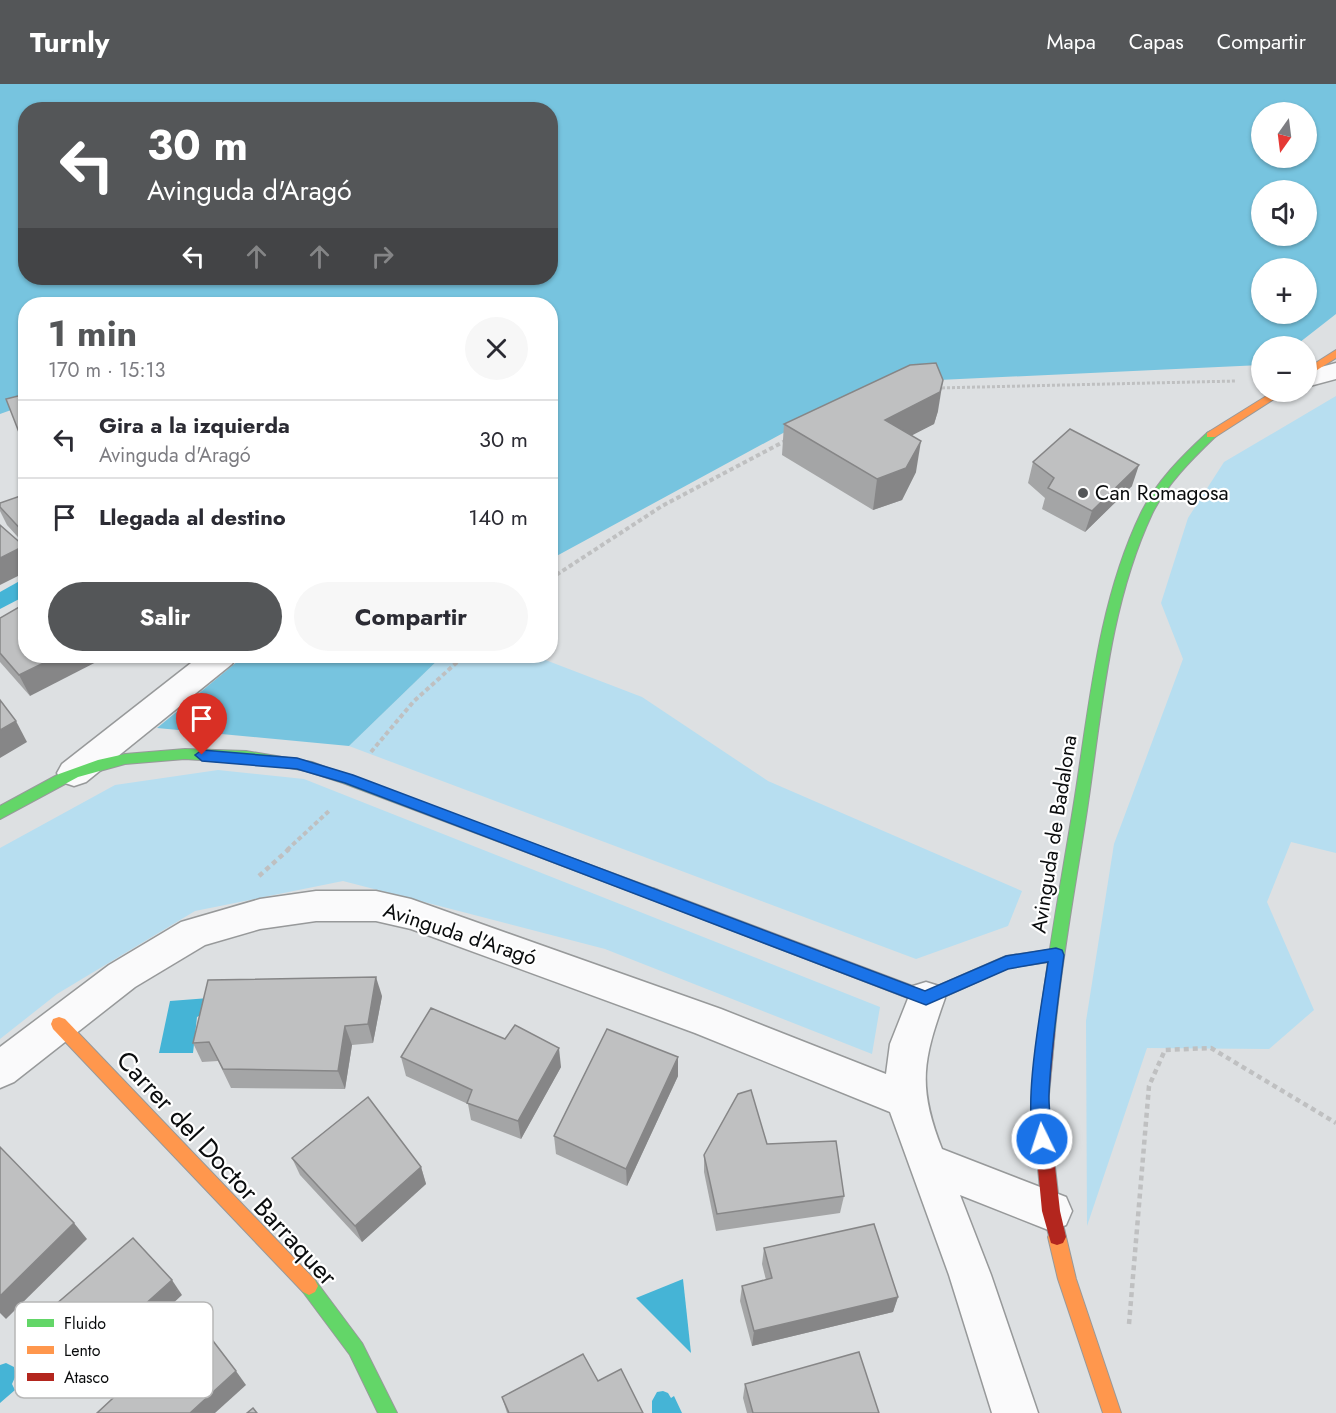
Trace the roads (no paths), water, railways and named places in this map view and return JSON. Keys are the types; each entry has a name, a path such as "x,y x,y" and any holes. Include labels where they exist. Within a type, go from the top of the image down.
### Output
{"street":[{"path":"1317,368 1336,353"},
{"path":"1317,375 1336,371"},
{"name":"Avinguda de Badalona","path":"1112,1413 1067,1279 1052,1211 1040,1105 1042,1063 1056,955 1113,613 1127,561 1147,512 1188,455 1217,430 1263,402"},
{"path":"0,813 74,773 212,663"},
{"path":"74,773 120,761 150,757 202,755 297,764 348,779 926,999"},
{"name":"Avinguda d'Aragó","path":"0,1070 122,976 194,933 260,914 316,906 376,906 411,914 469,934 708,1021 906,1100"},
{"path":"1016,1413 970,1275 916,1134 906,1100 906,1072 909,1044 926,999 1006,962 1056,955"},
{"name":"Carrer del Doctor Barraquer","path":"59,1024 301,1275 356,1349 388,1413"},
{"path":"928,1163 1052,1211"}],"place":[{"name":"Can Romagosa","path":"1083,493"}]}
